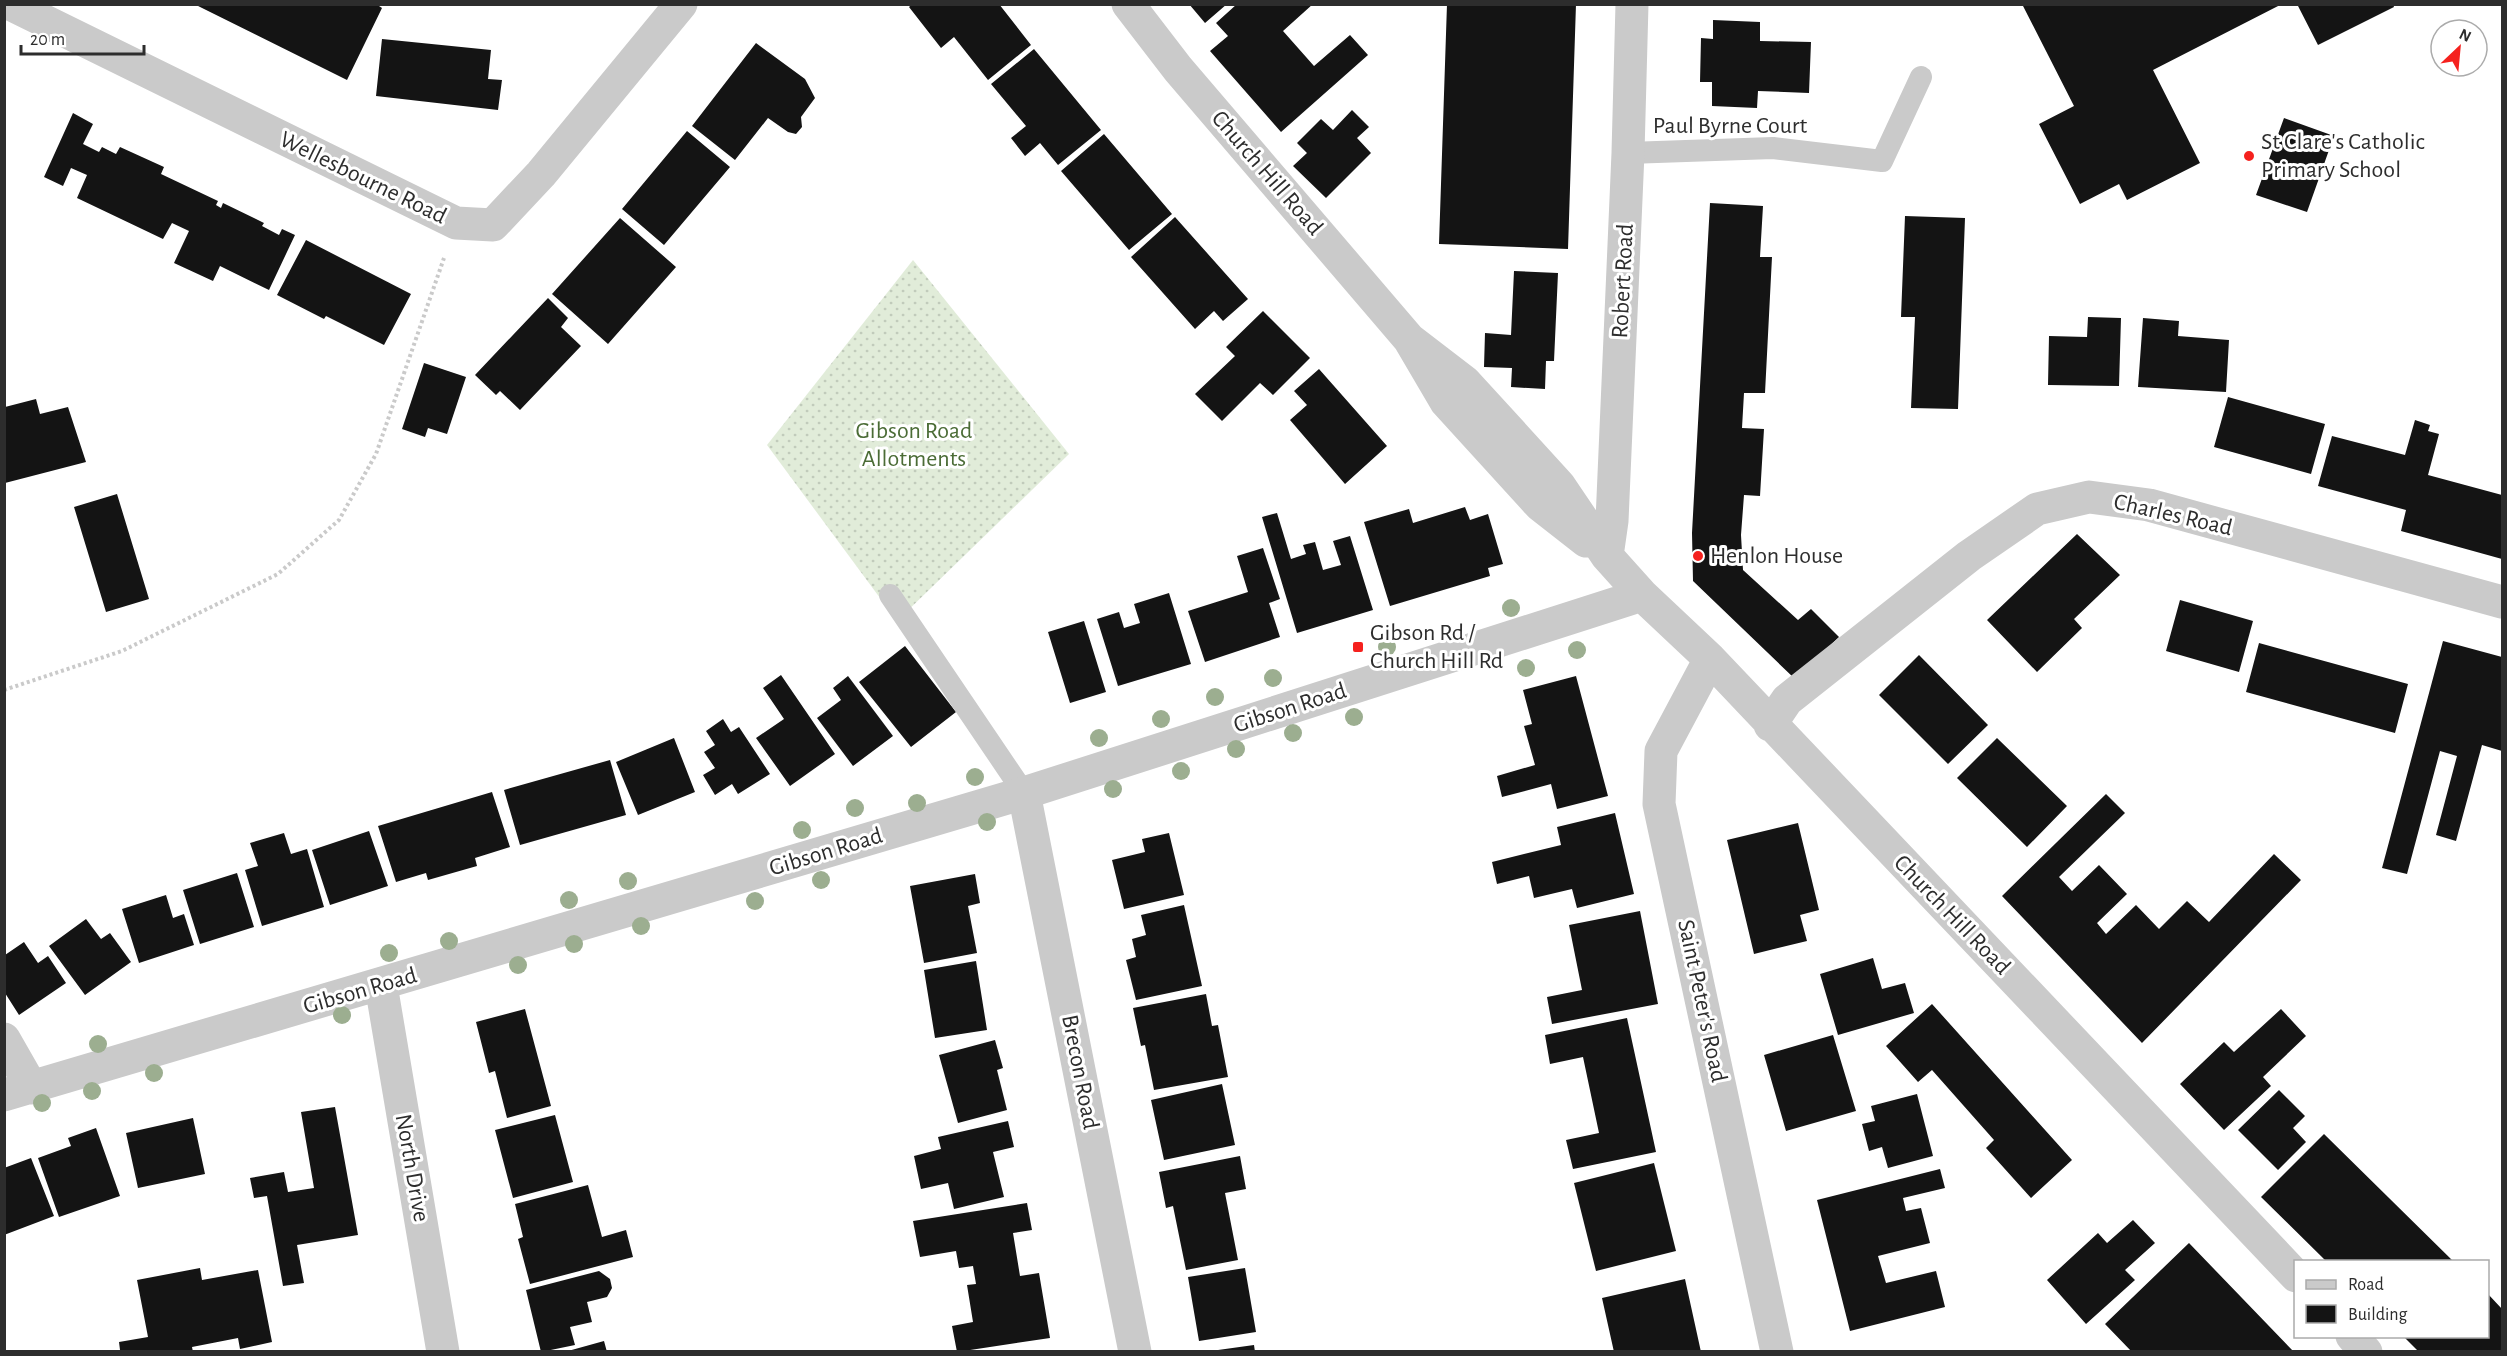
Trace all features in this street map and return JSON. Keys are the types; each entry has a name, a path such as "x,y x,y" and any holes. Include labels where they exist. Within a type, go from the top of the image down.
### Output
{"street":[{"name":"Wellesbourne Road","path":"10,4 456,224 493,225 541,174 681,4"},
{"name":"Church Hill Road","path":"1128,4 1178,69 1409,339 1446,402 1540,505 1607,556 1642,595 1710,659 2294,1275"},
{"name":"Robert Road","path":"1607,556 1612,521 1632,4"},
{"name":"Charles Road","path":"1770,724 1787,700 1969,556 2037,509 2089,497 2149,505 2502,602"},
{"name":"Gibson Road","path":"18,1091 1024,793 1642,595"},
{"name":"Saint Peter's Road","path":"1710,659 1661,751 1659,804 1777,1352"},
{"name":"Brecon Road","path":"1024,793 1135,1352"},
{"name":"North Drive","path":"381,985 443,1352"},
{"path":"4,1040 18,1091"},
{"path":"2354,1338 2366,1352"}],"lane":[{"name":"Paul Byrne Court","path":"1628,153 1773,148 1882,161 1921,77"},
{"path":"890,595 1024,793"}],"path":[{"path":"4,690 122,651 278,574 339,520 376,454 456,224"}],"green space":[{"name":"Gibson Road Allotments","path":"913,260 1069,454 897,621 767,445"}],"building":[{"path":"194,4 376,4 382,8 347,80"},
{"path":"912,4 999,4 1031,45 988,80 954,37 941,48 909,7"},
{"path":"1189,4 1227,4 1205,23"},
{"path":"1237,4 1313,4 1283,31 1314,66 1350,35 1368,55 1281,132 1210,51 1228,36 1216,23"},
{"path":"1447,4 1576,4 1568,249 1439,244"},
{"path":"2022,4 2282,4 2153,70 2200,163 2127,200 2119,184 2080,204 2039,124 2074,106"},
{"path":"2297,4 2393,4 2394,7 2318,45"},
{"path":"1713,20 1760,22 1760,41 1811,42 1809,93 1758,91 1757,108 1712,106 1712,82 1700,82 1701,38 1713,39"},
{"path":"382,39 491,50 488,79 502,80 498,110 376,96"},
{"path":"756,43 805,79 815,98 801,117 802,127 796,134 788,132 768,118 735,160 692,126"},
{"path":"1034,49 1101,130 1058,165 1040,143 1025,156 1011,138 1026,126 991,84"},
{"path":"1352,110 1369,127 1357,138 1371,153 1326,198 1293,166 1307,153 1297,143 1321,119 1333,130"},
{"path":"73,113 93,124 83,144 99,152 102,147 116,154 120,147 164,167 161,174 218,201 216,205 221,208 223,203 264,223 262,226 279,235 282,229 295,235 269,290 220,266 213,281 174,263 189,231 172,223 163,239 77,198 87,175 71,168 63,186 44,177"},
{"path":"2284,118 2334,136 2307,212 2256,195"},
{"path":"687,131 730,167 664,245 622,209"},
{"path":"1104,134 1172,214 1129,250 1061,171"},
{"path":"1710,203 1763,206 1760,257 1772,257 1765,393 1744,393 1742,428 1764,429 1760,496 1744,495 1741,535 1743,570 1798,620 1811,609 1839,637 1795,679 1693,581 1692,533"},
{"path":"1905,216 1965,218 1958,409 1911,408 1915,317 1901,317"},
{"path":"1175,217 1248,299 1223,321 1214,311 1195,329 1131,257"},
{"path":"620,218 676,267 608,344 552,294"},
{"path":"306,240 411,294 384,345 326,316 324,319 277,295"},
{"path":"1514,271 1558,273 1554,361 1546,361 1545,389 1511,387 1512,368 1484,367 1485,333 1511,335"},
{"path":"548,298 568,318 561,327 581,346 520,410 500,391 496,395 475,375"},
{"path":"1263,311 1310,358 1273,395 1260,383 1222,421 1195,394 1235,356 1226,347"},
{"path":"2088,317 2121,318 2119,386 2048,385 2049,336 2087,337"},
{"path":"2143,318 2179,321 2178,336 2229,340 2226,392 2138,387"},
{"path":"424,363 466,377 447,434 428,428 425,437 402,429"},
{"path":"1319,369 1387,446 1345,484 1290,420 1307,405 1294,391"},
{"path":"2228,397 2325,424 2311,474 2214,447"},
{"path":"36,399 40,414 68,407 86,462 5,483 5,407"},
{"path":"2415,420 2430,425 2428,431 2439,434 2428,475 2502,495 2502,559 2401,531 2406,510 2318,486 2332,436 2405,455"},
{"path":"117,494 149,599 106,612 74,507"},
{"path":"1465,507 1470,520 1488,514 1503,564 1488,568 1490,576 1390,606 1364,522 1409,509 1413,523"},
{"path":"1277,513 1291,559 1306,554 1303,545 1315,542 1323,570 1341,565 1333,541 1350,536 1373,610 1297,633 1262,517"},
{"path":"2077,534 2120,575 2074,619 2082,628 2037,672 1987,620"},
{"path":"1263,548 1280,599 1269,603 1280,637 1205,662 1188,611 1248,592 1237,556"},
{"path":"1169,593 1191,664 1118,686 1097,619 1119,612 1124,628 1140,623 1134,604"},
{"path":"2180,600 2253,621 2239,672 2166,651"},
{"path":"1084,621 1106,692 1070,703 1048,632"},
{"path":"2443,641 2502,657 2502,751 2482,745 2456,841 2436,835 2457,756 2440,751 2407,874 2382,868"},
{"path":"2259,643 2408,684 2395,733 2246,692"},
{"path":"905,646 956,712 911,747 859,682"},
{"path":"1919,655 1988,725 1948,764 1879,695"},
{"path":"781,675 835,754 790,786 756,738 784,719 763,688"},
{"path":"848,676 893,736 853,766 817,718 841,700 833,688"},
{"path":"1576,676 1608,796 1557,809 1551,784 1502,797 1497,776 1535,765 1524,726 1532,724 1523,690"},
{"path":"723,719 731,732 739,727 770,774 738,794 732,784 715,795 703,775 715,768 704,752 715,745 706,731"},
{"path":"674,738 695,792 638,815 616,762"},
{"path":"1997,738 2067,806 2027,847 1957,778"},
{"path":"610,760 626,815 520,845 504,790"},
{"path":"492,792 510,847 475,858 477,866 428,880 426,873 396,882 378,826"},
{"path":"2106,794 2125,813 2059,877 2072,891 2099,865 2127,894 2097,923 2106,934 2136,905 2159,929 2187,901 2209,922 2274,854 2301,880 2142,1043 2002,896"},
{"path":"1615,813 1634,894 1577,908 1572,889 1534,898 1529,876 1497,884 1492,862 1561,845 1557,827"},
{"path":"1798,823 1819,910 1800,915 1807,941 1754,954 1727,840"},
{"path":"369,831 388,886 330,905 312,850"},
{"path":"284,833 291,854 307,849 324,907 262,926 245,870 258,866 250,843"},
{"path":"1169,833 1184,895 1124,909 1112,860 1145,852 1142,839"},
{"path":"237,873 254,927 200,944 183,890"},
{"path":"975,874 980,903 968,906 977,953 924,963 910,886"},
{"path":"166,895 173,918 184,914 194,945 139,963 122,909"},
{"path":"1184,905 1202,986 1136,1000 1126,960 1136,957 1132,939 1146,935 1141,915"},
{"path":"1640,911 1658,1004 1552,1024 1547,997 1582,990 1569,925"},
{"path":"86,919 101,939 110,933 131,962 85,995 49,946"},
{"path":"24,942 38,963 48,956 66,983 19,1015 5,993 5,955"},
{"path":"1873,958 1882,989 1905,983 1914,1013 1838,1035 1820,974"},
{"path":"976,961 987,1030 935,1038 924,970"},
{"path":"1206,994 1212,1026 1218,1025 1228,1077 1154,1090 1145,1045 1141,1046 1133,1008"},
{"path":"1932,1004 2072,1160 2031,1198 1986,1148 1994,1140 1932,1070 1918,1082 1886,1046"},
{"path":"525,1009 551,1106 507,1118 495,1071 489,1073 476,1022"},
{"path":"2281,1009 2306,1036 2263,1077 2271,1086 2224,1130 2180,1084 2224,1042 2234,1052"},
{"path":"1627,1018 1656,1152 1573,1169 1566,1140 1599,1133 1583,1057 1550,1064 1545,1035"},
{"path":"1833,1035 1856,1111 1786,1131 1764,1055"},
{"path":"995,1040 1003,1068 997,1070 1007,1110 958,1123 939,1055"},
{"path":"1222,1084 1235,1145 1164,1160 1151,1100"},
{"path":"2279,1090 2305,1116 2293,1128 2306,1142 2278,1170 2238,1130"},
{"path":"1917,1094 1933,1156 1888,1168 1882,1147 1869,1151 1862,1124 1875,1121 1871,1106"},
{"path":"335,1107 358,1235 297,1245 304,1283 283,1286 267,1196 254,1198 250,1178 284,1172 288,1192 314,1188 301,1112"},
{"path":"555,1115 573,1182 513,1198 495,1130"},
{"path":"193,1118 205,1174 138,1188 126,1133"},
{"path":"1008,1121 1014,1147 993,1152 1004,1197 954,1209 948,1183 921,1189 914,1156 941,1149 938,1137"},
{"path":"96,1128 120,1196 59,1217 38,1158 71,1146 68,1138"},
{"path":"2324,1134 2452,1260 2325,1260 2261,1197"},
{"path":"1240,1156 1246,1189 1225,1193 1238,1260 1186,1270 1173,1206 1166,1208 1159,1172"},
{"path":"31,1158 54,1216 4,1235 4,1168"},
{"path":"1654,1163 1676,1251 1596,1271 1574,1183"},
{"path":"1940,1169 1945,1188 1903,1198 1906,1211 1921,1208 1930,1243 1878,1256 1886,1283 1936,1271 1945,1307 1850,1331 1817,1200"},
{"path":"588,1185 602,1237 626,1230 633,1257 530,1284 518,1239 523,1237 515,1204"},
{"path":"1027,1203 1032,1230 1013,1233 1020,1276 1039,1273 1050,1338 957,1352 952,1326 973,1322 967,1285 976,1284 973,1266 959,1268 956,1251 920,1257 913,1221"},
{"path":"2133,1220 2155,1243 2125,1270 2135,1280 2086,1324 2047,1280 2098,1233 2107,1243"},
{"path":"2189,1243 2294,1352 2132,1352 2105,1324"},
{"path":"200,1268 202,1280 258,1270 272,1342 240,1349 238,1338 192,1347 193,1352 116,1352 120,1350 119,1342 148,1337 137,1280"},
{"path":"1245,1268 1256,1332 1199,1341 1188,1277"},
{"path":"599,1271 610,1279 612,1288 607,1297 587,1302 592,1322 570,1327 575,1345 541,1352 526,1290"},
{"path":"1685,1279 1701,1352 1614,1352 1602,1298"},
{"path":"2489,1295 2502,1309 2502,1352 2419,1352 2405,1338 2489,1338"},
{"path":"604,1341 607,1352 568,1352 568,1351"},
{"path":"1254,1345 1255,1352 1218,1352 1218,1350"}],"place":[{"name":"St Clare's Catholic Primary School","path":"2249,156"},
{"name":"Henlon House","path":"1698,556"},
{"name":"Gibson Rd / Church Hill Rd","path":"1358,647"}]}
